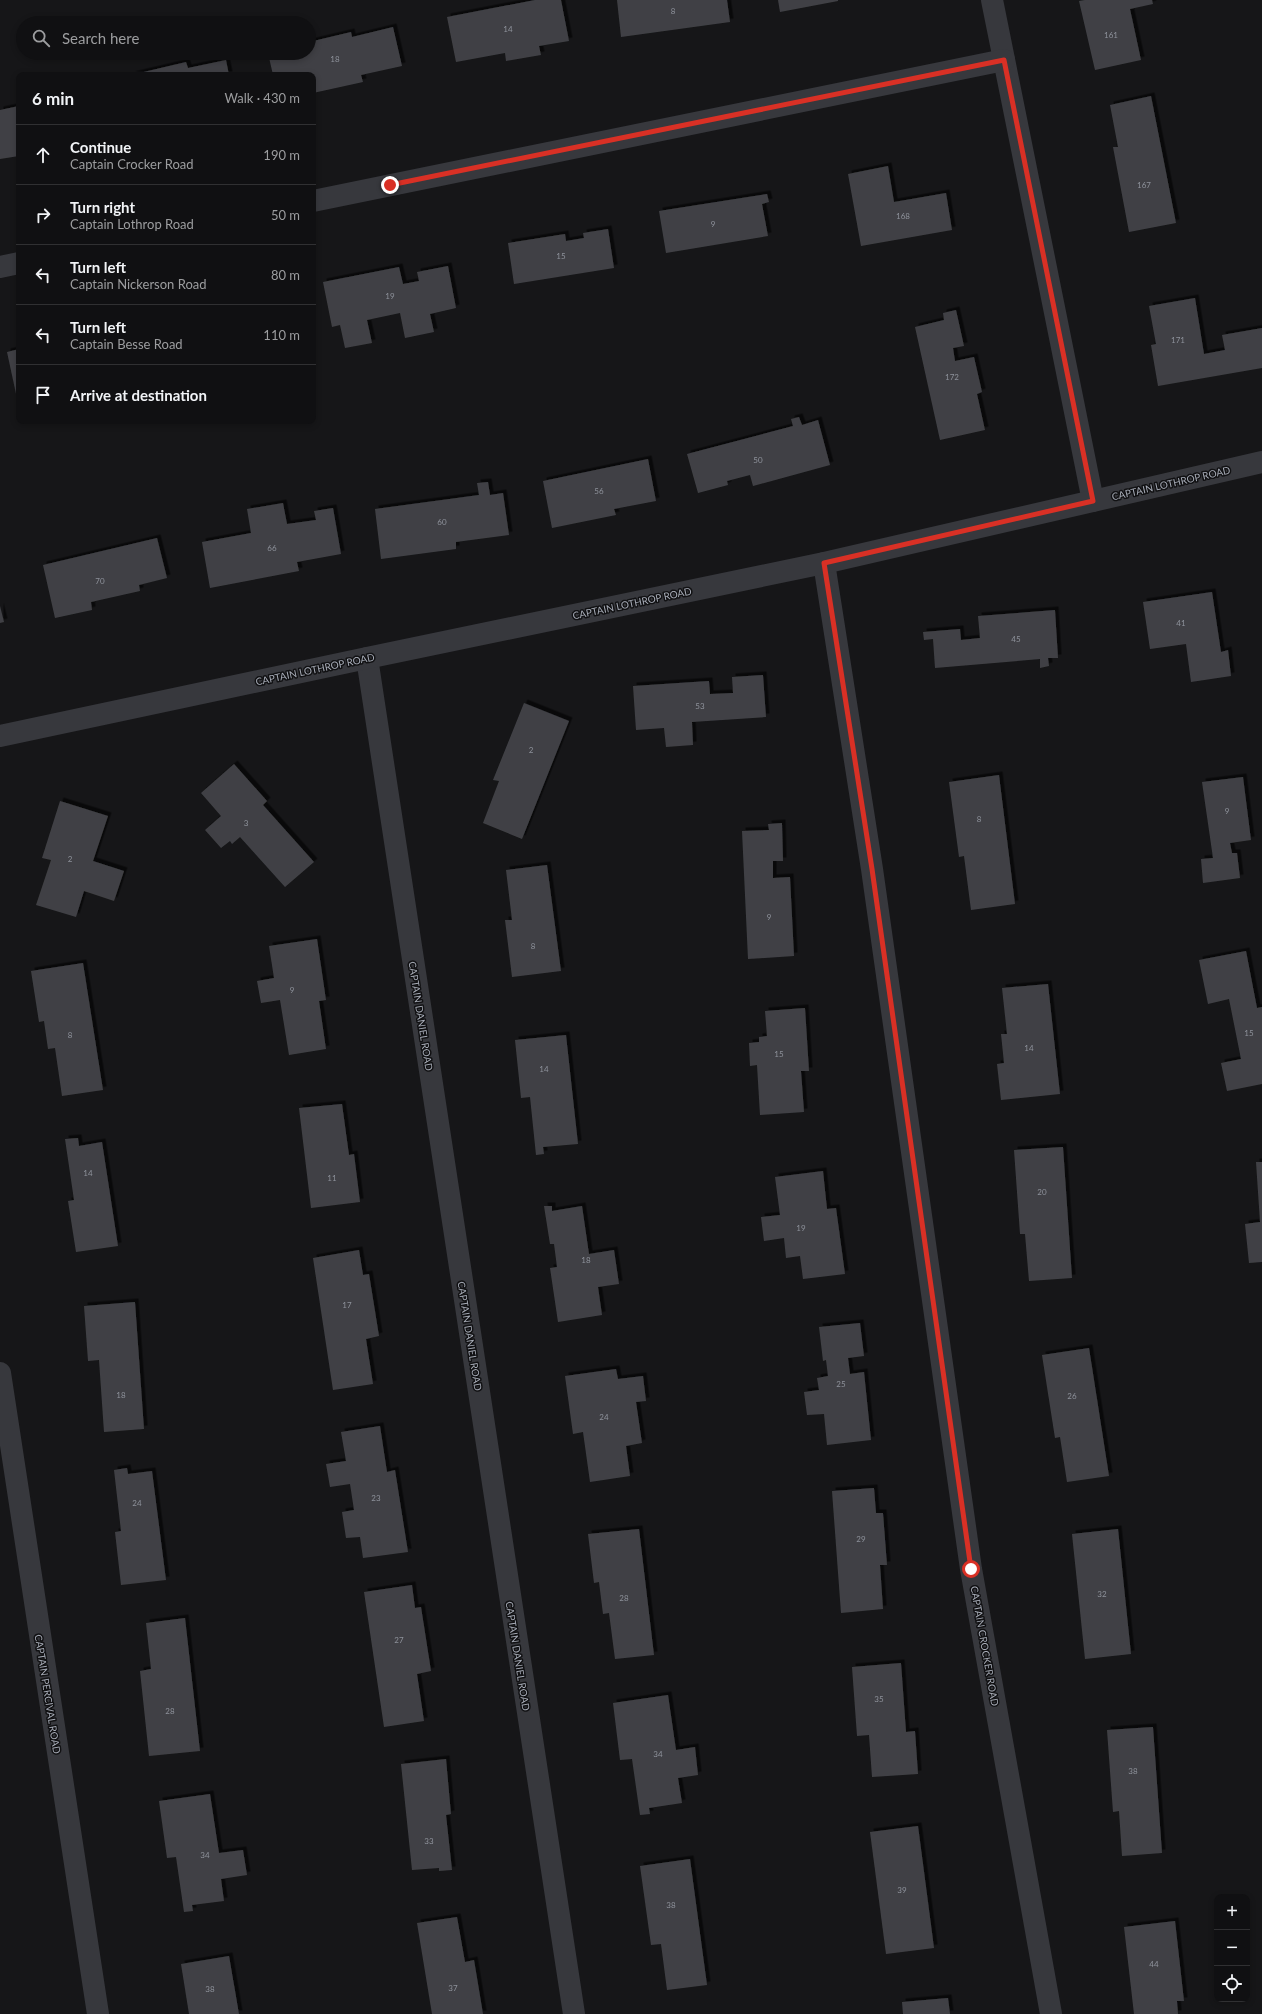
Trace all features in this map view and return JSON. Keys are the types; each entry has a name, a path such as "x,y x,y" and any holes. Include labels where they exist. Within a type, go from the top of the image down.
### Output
{"street":[{"path":"992,0 1093,501"},
{"path":"316,200 1004,60"},
{"path":"0,267 16,264"},
{"name":"CAPTAIN LOTHROP ROAD","path":"0,736 824,563 1262,462"},
{"name":"CAPTAIN CROCKER ROAD","path":"824,563 872,869 971,1569 1051,2014"},
{"name":"CAPTAIN DANIEL ROAD","path":"367,658 574,2014"},
{"name":"CAPTAIN PERCIVAL ROAD","path":"0,1373 98,2014"}],"building":[{"path":"535,0 561,0 569,41 539,46 541,55 506,61 505,53 456,62 447,17"},
{"path":"617,0 727,0 730,22 621,37"},
{"path":"778,0 838,0 838,1 780,12"},
{"path":"1152,0 1153,4 1130,9 1141,60 1095,70 1079,1"},
{"path":"393,27 402,66 361,75 363,82 316,92 316,72 272,72 270,60 316,60 316,40 351,32 352,37"},
{"path":"226,60 228,72 144,72 186,62 188,68"},
{"path":"1151,96 1176,223 1129,232 1113,147 1118,147 1110,105"},
{"path":"16,107 16,156 0,159 0,110"},
{"path":"888,166 894,202 946,193 952,230 861,246 848,174"},
{"path":"767,194 769,202 762,204 768,236 666,253 659,211"},
{"path":"608,229 614,268 514,284 508,243 565,234 566,241 584,238 583,233"},
{"path":"448,266 456,308 430,314 434,332 405,338 400,313 367,320 372,343 345,348 340,325 332,327 323,282 399,267 403,284 419,281 417,272"},
{"path":"1195,298 1204,354 1225,350 1222,335 1262,328 1262,368 1158,386 1151,345 1156,344 1149,306"},
{"path":"956,310 964,346 953,348 955,361 974,357 982,392 977,394 985,430 940,440 915,327 944,320 943,313"},
{"path":"16,350 16,394 7,352"},
{"path":"799,417 802,425 818,420 830,465 753,486 750,475 727,481 728,485 698,493 687,454 793,426 791,419"},
{"path":"648,459 656,501 614,509 616,515 552,528 543,481"},
{"path":"488,482 490,495 503,493 509,535 456,542 456,549 381,559 375,509 479,495 477,483"},
{"path":"283,503 287,524 316,520 314,511 333,508 341,554 297,562 299,571 210,588 202,542 251,533 247,509"},
{"path":"157,538 167,578 139,585 140,591 91,602 92,610 55,618 43,565"},
{"path":"1212,592 1221,652 1228,650 1231,676 1191,682 1186,644 1150,649 1143,602"},
{"path":"0,606 4,622 0,623"},
{"path":"1055,610 1058,658 1048,658 1049,666 1040,668 1040,659 935,668 933,639 924,640 923,632 960,629 961,640 980,638 978,616"},
{"path":"763,675 766,717 692,722 693,745 666,747 664,728 636,730 633,686 709,681 710,694 733,693 732,677"},
{"path":"524,703 569,721 522,839 483,823 499,781 493,780"},
{"path":"234,764 267,801 263,805 314,862 285,887 240,837 232,844 230,841 221,848 205,830 221,816 201,793"},
{"path":"999,775 1015,904 971,910 964,856 959,857 949,782"},
{"path":"1243,777 1251,840 1230,843 1232,853 1237,853 1240,878 1203,883 1201,859 1213,858 1202,782"},
{"path":"60,801 108,816 93,861 124,871 114,901 84,891 76,917 36,905 51,860 42,858"},
{"path":"782,823 783,861 773,861 773,878 790,877 794,956 748,959 742,831 769,830 768,824"},
{"path":"547,865 561,971 512,977 505,920 512,920 506,870"},
{"path":"317,939 326,1000 319,1001 326,1049 289,1055 280,1000 261,1003 257,981 274,978 269,946"},
{"path":"1246,951 1257,1008 1262,1007 1262,1084 1227,1091 1221,1063 1241,1059 1229,999 1208,1004 1199,960"},
{"path":"83,963 103,1090 62,1096 55,1048 48,1049 44,1021 39,1022 31,971"},
{"path":"1048,984 1060,1094 1001,1100 997,1064 1004,1063 1001,1034 1007,1034 1002,988"},
{"path":"805,1008 809,1071 801,1071 804,1112 760,1115 757,1065 750,1066 749,1043 759,1042 759,1037 767,1036 765,1011"},
{"path":"566,1035 578,1144 543,1147 544,1154 536,1155 530,1097 521,1098 515,1040"},
{"path":"342,1104 349,1155 354,1154 360,1202 311,1208 299,1108"},
{"path":"78,1138 79,1146 102,1142 118,1246 76,1252 68,1201 74,1200 65,1139"},
{"path":"1063,1147 1072,1278 1029,1281 1025,1234 1020,1234 1014,1150"},
{"path":"1256,1162 1262,1162 1262,1262 1249,1263 1245,1224 1260,1222"},
{"path":"823,1171 827,1209 836,1208 845,1274 803,1279 800,1256 786,1258 784,1238 764,1241 761,1217 780,1215 775,1177"},
{"path":"544,1206 552,1206 552,1211 582,1206 589,1254 614,1250 619,1284 598,1287 602,1315 558,1322 550,1268 557,1267 554,1244 550,1244"},
{"path":"359,1250 363,1275 369,1274 379,1336 366,1339 373,1384 333,1390 313,1258"},
{"path":"135,1302 144,1429 104,1432 99,1360 88,1361 84,1306"},
{"path":"860,1323 864,1356 848,1358 850,1374 864,1372 871,1440 827,1445 824,1414 807,1415 804,1392 819,1390 817,1378 828,1376 826,1360 823,1361 819,1327"},
{"path":"1089,1348 1109,1476 1067,1482 1060,1437 1055,1438 1042,1355"},
{"path":"616,1369 618,1379 643,1376 646,1401 636,1402 642,1443 626,1446 630,1476 590,1482 583,1432 573,1434 565,1376"},
{"path":"380,1426 387,1472 395,1470 408,1552 363,1558 360,1537 346,1538 342,1512 354,1510 350,1484 330,1487 326,1464 346,1461 341,1432"},
{"path":"127,1468 128,1474 152,1471 166,1580 121,1585 115,1532 121,1531 114,1470"},
{"path":"874,1488 876,1513 883,1513 887,1565 880,1565 883,1609 841,1613 832,1491"},
{"path":"639,1529 654,1655 615,1659 609,1613 603,1614 599,1582 594,1583 588,1534"},
{"path":"1118,1529 1131,1654 1085,1659 1072,1534"},
{"path":"412,1585 415,1608 421,1607 431,1671 417,1674 424,1721 384,1727 364,1592"},
{"path":"185,1618 200,1751 149,1756 140,1671 151,1669 146,1623"},
{"path":"901,1663 906,1732 915,1731 918,1774 872,1777 869,1735 857,1736 852,1667"},
{"path":"668,1695 676,1750 695,1747 698,1775 678,1778 682,1803 649,1808 650,1814 640,1815 632,1759 620,1760 613,1703"},
{"path":"1153,1727 1162,1853 1122,1856 1119,1811 1113,1812 1107,1730"},
{"path":"446,1759 451,1814 446,1815 452,1870 439,1871 439,1868 412,1870 401,1764"},
{"path":"210,1794 219,1853 243,1850 247,1875 221,1879 224,1901 192,1905 193,1911 184,1912 176,1857 167,1858 159,1801"},
{"path":"918,1826 934,1948 886,1954 870,1832"},
{"path":"690,1859 707,1985 667,1990 661,1944 651,1945 640,1866"},
{"path":"457,1917 465,1962 474,1960 483,2014 432,2014 417,1923"},
{"path":"1175,1921 1184,2001 1177,2001 1178,2014 1134,2014 1124,1927"},
{"path":"229,1956 239,2014 189,2014 181,1964"},
{"path":"948,1998 950,2014 903,2014 902,2002"}],"route":[{"path":"390,185 1004,60 1093,501 824,563 872,869 971,1569"}]}
